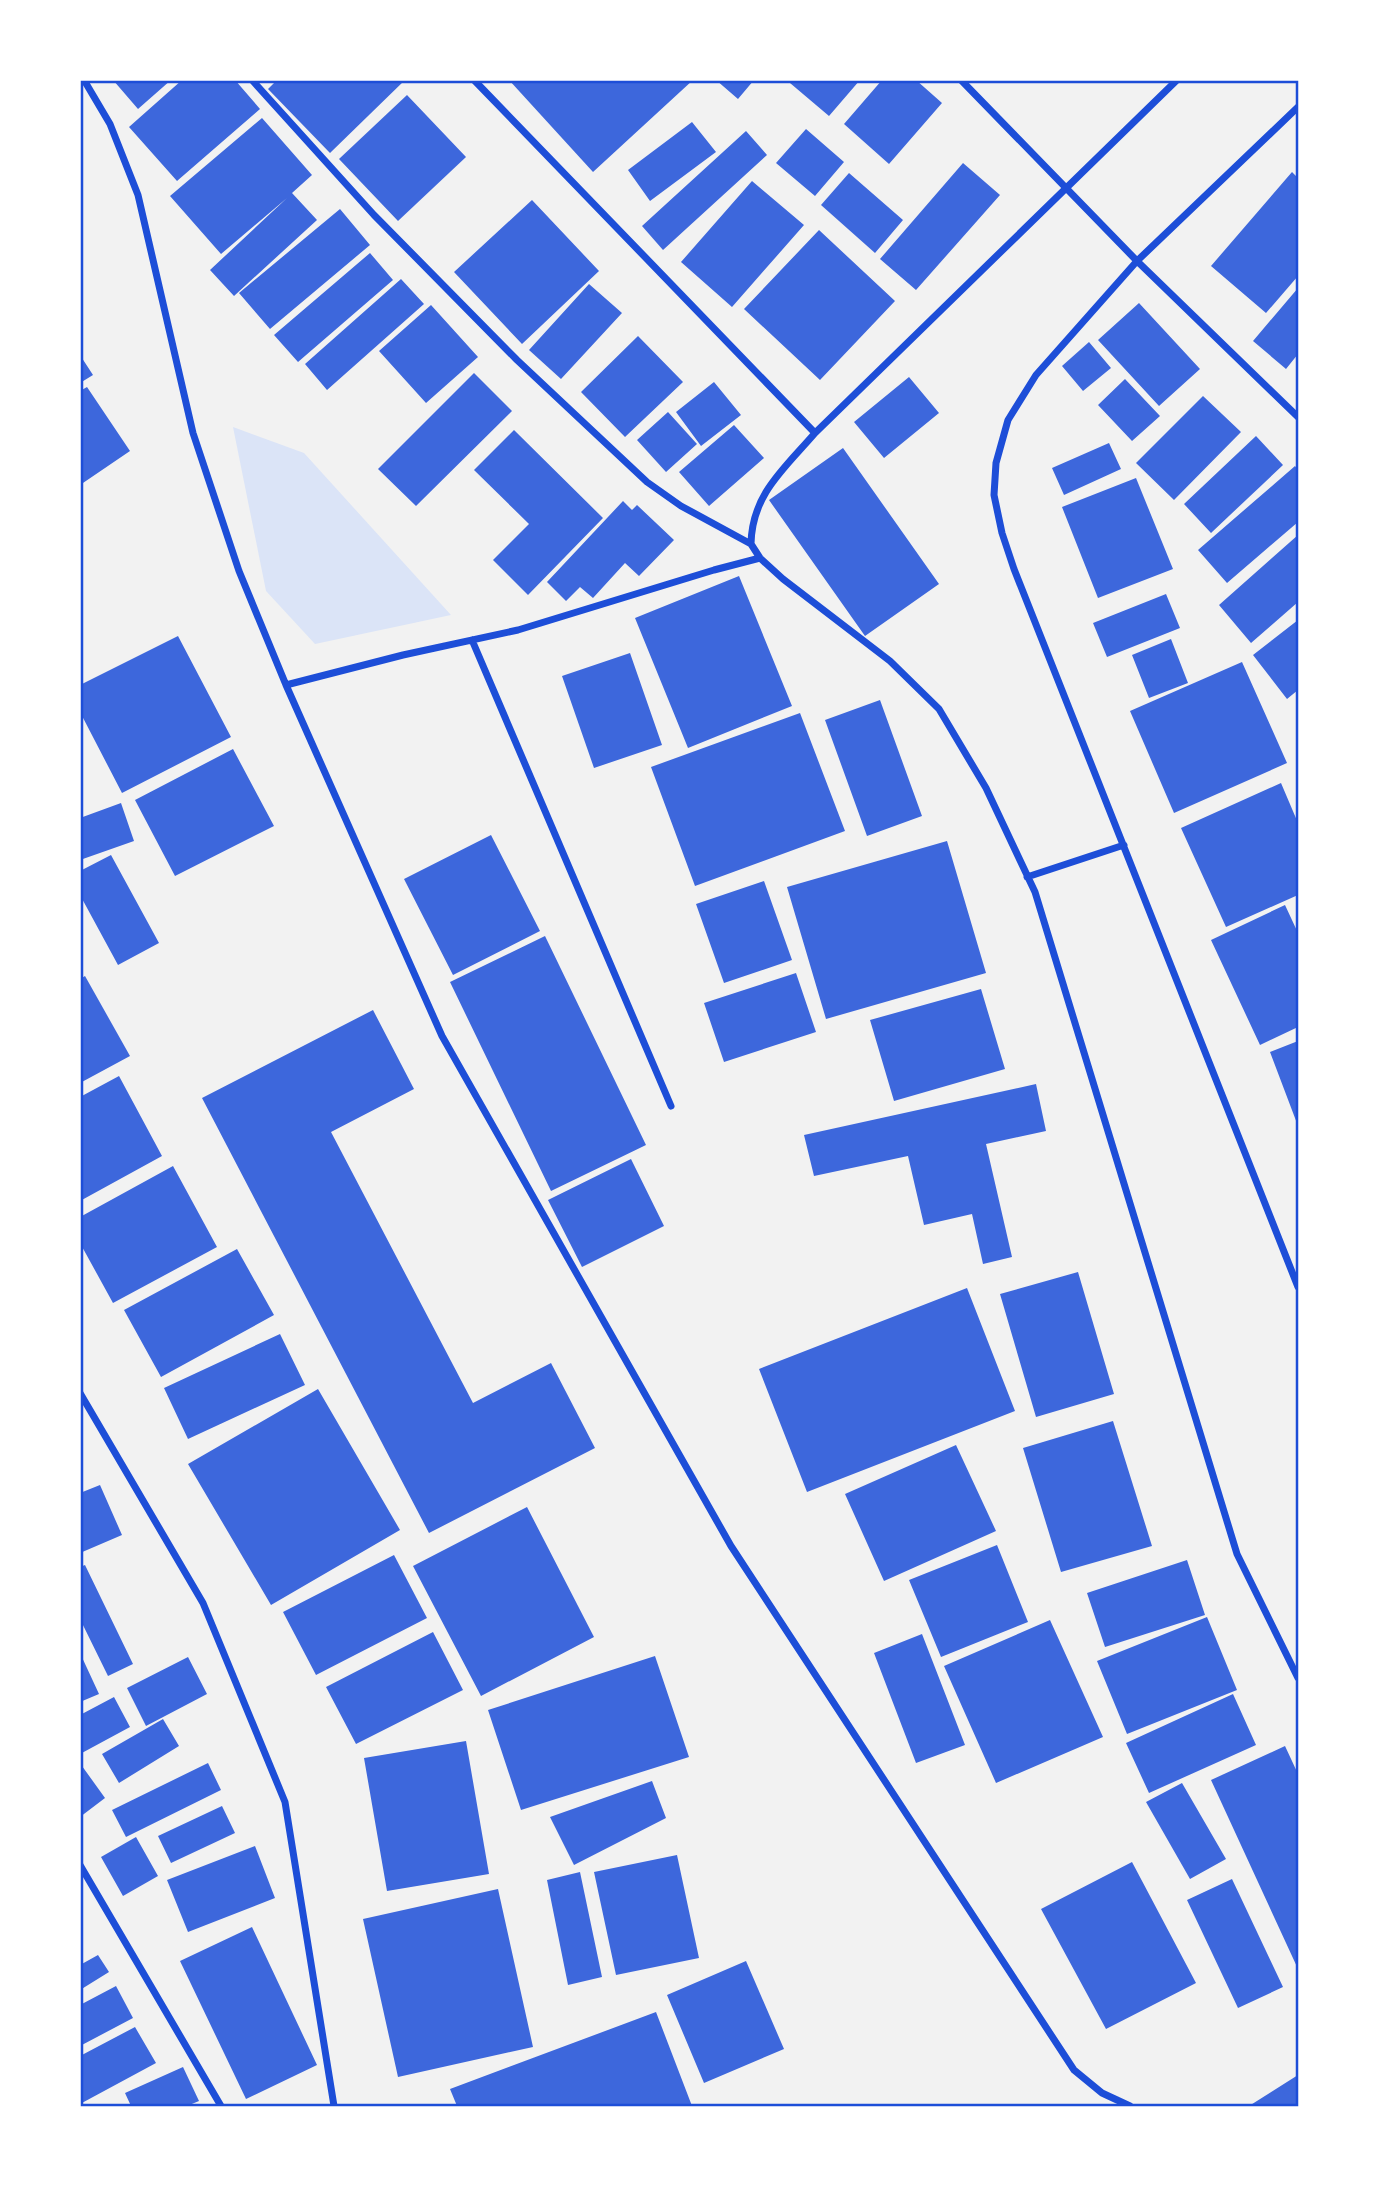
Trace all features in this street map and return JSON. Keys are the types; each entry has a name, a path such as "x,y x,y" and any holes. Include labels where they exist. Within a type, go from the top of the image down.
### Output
{"street":[{"path":"84,80 110,124 138,195 193,433 239,571 286,685 442,1036 731,1546 1074,2070 1102,2093 1130,2106"},
{"path":"252,80 374,215 517,360 647,482 681,506 751,544 760,558 890,661 939,709 986,788 1035,892 1237,1554 1298,1678"},
{"path":"474,80 815,433"},
{"path":"961,80 1065,189 1298,417"},
{"path":"751,544 754,512 764,492 815,433 1177,80"},
{"path":"1298,107 1137,261 1036,375 1008,420 996,463 994,495 1002,533 1014,569 1298,1287"},
{"path":"286,685 403,655 518,630 714,569 760,558"},
{"path":"472,640 671,1106"},
{"path":"1027,877 1124,845"},
{"path":"80,1393 203,1603 285,1802 334,2106"},
{"path":"80,1865 221,2106"}],"shaded area":[{"path":"233,427 304,453 451,615 315,644 266,591"}],"building":[{"path":"113,80 171,80 138,109"},
{"path":"182,80 235,80 260,109 177,181 129,127"},
{"path":"277,80 405,80 330,153 268,89"},
{"path":"509,80 693,80 593,172"},
{"path":"716,80 754,80 738,99"},
{"path":"792,80 860,80 829,116 790,83"},
{"path":"882,80 916,80 942,103 889,164 844,124"},
{"path":"407,95 466,157 398,221 339,159"},
{"path":"262,118 312,175 292,193 317,220 234,296 210,270 287,198 221,254 170,196"},
{"path":"692,122 716,152 650,201 628,170"},
{"path":"806,129 844,162 815,196 776,163"},
{"path":"746,131 767,155 663,250 642,226"},
{"path":"963,163 1000,195 916,290 880,259"},
{"path":"1292,172 1298,178 1298,276 1266,313 1211,266"},
{"path":"849,173 903,220 875,253 821,205"},
{"path":"752,181 804,225 732,307 681,262"},
{"path":"532,200 599,271 522,344 454,272"},
{"path":"340,209 370,245 270,329 239,293"},
{"path":"819,230 895,301 820,380 744,309"},
{"path":"370,253 393,280 298,362 274,335"},
{"path":"401,279 424,304 327,390 305,364"},
{"path":"589,284 622,313 561,379 529,350"},
{"path":"1298,288 1298,354 1286,369 1253,341"},
{"path":"1139,303 1200,369 1159,406 1098,340"},
{"path":"431,305 478,357 426,403 379,351"},
{"path":"638,336 683,382 625,437 581,392"},
{"path":"1089,342 1111,368 1083,391 1062,366"},
{"path":"80,355 93,375 80,383"},
{"path":"474,373 512,411 416,506 378,469"},
{"path":"909,377 939,413 884,458 854,422"},
{"path":"1125,379 1160,416 1132,441 1098,405"},
{"path":"714,382 741,415 701,446 676,412"},
{"path":"87,387 130,451 80,485 80,391"},
{"path":"1203,396 1241,432 1174,500 1136,463"},
{"path":"668,412 697,444 666,472 637,440"},
{"path":"734,425 764,458 709,506 679,472"},
{"path":"514,430 603,518 528,595 493,560 529,524 474,470"},
{"path":"1256,436 1283,465 1211,533 1184,504"},
{"path":"1109,443 1121,469 1064,495 1052,468"},
{"path":"843,448 939,584 865,636 769,500"},
{"path":"1295,466 1298,470 1298,522 1227,583 1198,550"},
{"path":"1136,478 1173,569 1098,598 1062,507"},
{"path":"623,501 632,510 637,505 674,540 639,576 625,563 593,598 580,587 566,601 547,582"},
{"path":"1298,535 1298,602 1251,643 1219,605"},
{"path":"739,576 792,706 688,748 635,618"},
{"path":"1166,594 1180,628 1107,657 1093,623"},
{"path":"1298,620 1298,690 1287,699 1253,655"},
{"path":"178,636 231,737 122,793 80,712 80,685"},
{"path":"1171,639 1188,683 1149,698 1132,655"},
{"path":"630,653 662,745 594,768 562,676"},
{"path":"1242,662 1287,763 1174,813 1130,711"},
{"path":"880,700 922,816 867,836 825,720"},
{"path":"800,713 845,831 695,886 651,767"},
{"path":"233,749 274,826 175,876 135,800"},
{"path":"1281,783 1298,823 1298,895 1226,927 1181,828"},
{"path":"121,803 134,841 80,860 80,818"},
{"path":"491,835 540,931 453,975 404,879"},
{"path":"947,841 986,973 826,1019 787,887"},
{"path":"111,855 159,943 118,965 80,895 80,871"},
{"path":"764,881 792,960 724,983 696,904"},
{"path":"1285,905 1298,933 1298,1027 1260,1045 1211,940"},
{"path":"545,936 646,1145 551,1191 450,982"},
{"path":"796,973 816,1032 724,1062 704,1003"},
{"path":"85,976 130,1056 80,1083 80,979"},
{"path":"981,989 1005,1069 894,1101 870,1020"},
{"path":"373,1010 414,1089 331,1132 473,1403 551,1363 595,1448 429,1533 202,1098"},
{"path":"1298,1041 1298,1126 1270,1052"},
{"path":"119,1076 162,1156 80,1201 80,1097"},
{"path":"1036,1084 1046,1131 986,1144 1012,1257 983,1264 972,1214 924,1225 908,1156 814,1176 804,1135"},
{"path":"631,1159 664,1226 582,1267 548,1200"},
{"path":"173,1166 217,1247 113,1303 80,1243 80,1217"},
{"path":"237,1249 274,1315 161,1377 124,1310"},
{"path":"1078,1272 1114,1394 1036,1417 1000,1294"},
{"path":"967,1288 1015,1411 807,1492 759,1369"},
{"path":"280,1334 305,1385 188,1439 164,1388"},
{"path":"318,1389 400,1530 271,1605 188,1464"},
{"path":"1113,1421 1152,1546 1061,1572 1023,1448"},
{"path":"956,1445 996,1531 884,1581 845,1494"},
{"path":"100,1485 122,1535 80,1553 80,1493"},
{"path":"527,1507 594,1637 481,1696 413,1566"},
{"path":"997,1545 1028,1622 941,1657 909,1580"},
{"path":"394,1555 427,1618 316,1675 283,1612"},
{"path":"1187,1560 1205,1615 1105,1647 1087,1593"},
{"path":"85,1565 133,1664 108,1676 80,1619 80,1567"},
{"path":"1207,1617 1237,1690 1127,1734 1097,1661"},
{"path":"1050,1620 1103,1737 996,1783 944,1666"},
{"path":"433,1632 463,1690 356,1744 326,1687"},
{"path":"922,1634 965,1745 916,1763 874,1653"},
{"path":"80,1653 99,1694 80,1702"},
{"path":"655,1656 689,1757 521,1810 488,1710"},
{"path":"188,1657 207,1694 146,1726 127,1688"},
{"path":"1233,1694 1256,1745 1149,1793 1126,1743"},
{"path":"114,1697 130,1727 80,1754 80,1715"},
{"path":"163,1719 179,1746 119,1783 102,1754"},
{"path":"466,1741 489,1874 387,1891 364,1758"},
{"path":"1285,1746 1298,1774 1298,1969 1211,1780"},
{"path":"208,1763 221,1790 126,1837 112,1810"},
{"path":"82,1766 105,1798 80,1817 80,1768"},
{"path":"652,1781 666,1818 574,1865 550,1817"},
{"path":"1182,1783 1226,1859 1190,1879 1146,1802"},
{"path":"222,1806 235,1833 171,1863 158,1836"},
{"path":"136,1837 158,1876 123,1896 101,1857"},
{"path":"255,1846 275,1898 188,1932 167,1880"},
{"path":"677,1855 699,1958 616,1975 594,1872"},
{"path":"1132,1862 1196,1983 1106,2029 1041,1909"},
{"path":"580,1872 602,1977 568,1985 547,1880"},
{"path":"1232,1879 1283,1987 1238,2008 1187,1900"},
{"path":"498,1889 533,2047 398,2077 363,1919"},
{"path":"252,1927 317,2065 246,2099 180,1961"},
{"path":"98,1955 109,1972 80,1990 80,1965"},
{"path":"746,1961 784,2049 704,2083 667,1995"},
{"path":"116,1986 133,2018 80,2046 80,2005"},
{"path":"656,2012 692,2106 457,2106 450,2089"},
{"path":"135,2027 156,2063 80,2104 80,2056"},
{"path":"183,2067 199,2101 187,2106 131,2106 125,2093"},
{"path":"1298,2075 1298,2106 1249,2106"}]}
